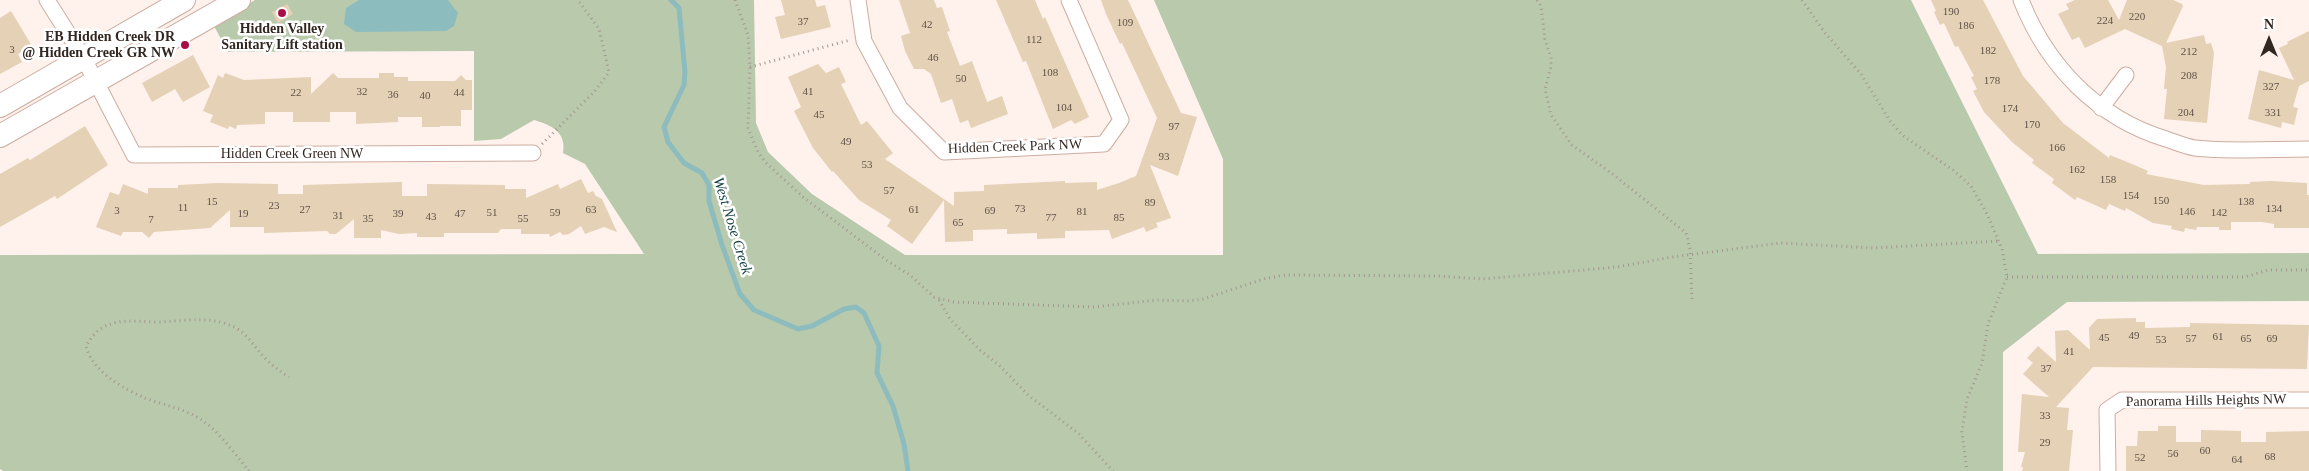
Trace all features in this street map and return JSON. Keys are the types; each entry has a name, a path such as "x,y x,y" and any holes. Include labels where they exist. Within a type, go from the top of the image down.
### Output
{"street":[{"path":"48,0 83,57 95,81"},
{"path":"0,106 184,0"},
{"path":"0,136 240,0"},
{"name":"Hidden Creek Park NW","path":"858,0 864,41 900,108 944,152 1104,144 1121,120 1070,0"},
{"path":"2021,0 2028,17 2064,74 2101,108 2146,133 2194,148 2309,149"},
{"path":"2101,108 2126,75"},
{"name":"Hidden Creek Green NW","path":"95,81 134,155 533,153"},
{"name":"Panorama Hills Heights NW","path":"2108,471 2107,410 2122,400 2309,400"}],"path":[{"path":"533,153 594,92 609,72 600,30 578,0"},
{"path":"735,0 748,35 750,68 748,128 757,150 765,162 803,197 886,260 910,275 939,299 950,319 980,350 999,366 1028,396 1078,433 1113,471"},
{"path":"1537,0 1541,6 1551,58 1546,95 1551,114 1572,145 1614,175 1686,233 1691,254 1692,302"},
{"path":"1802,0 1825,33 1861,74 1890,121 1902,135 1953,170 1971,186 1987,214 1998,241 2007,277 1988,324 1982,363 1967,399 1962,432 1967,471"},
{"path":"750,68 851,39"},
{"path":"939,299 954,302 1094,307 1156,300 1189,301 1203,299 1267,278 1286,275 1437,276 1482,279 1617,267 1691,254 1793,243 1873,248 1998,241"},
{"path":"2007,277 2245,277 2268,270 2309,270"},
{"path":"249,471 214,430 200,419 186,411 146,398 124,387 97,368 88,355 86,346 92,334 121,321 159,322 203,318 235,328 246,336 277,370 289,377"}],"green space":[{"path":"255,0 754,0 756,123 768,152 812,194 905,255 1223,255 1223,159 1154,0 1911,0 2038,254 2309,253 2309,301 2067,302 2003,352 2003,471 3,471 0,469 0,255 644,254 585,164 563,153 563,140 552,127 534,120 501,139 474,141 474,51 228,52 213,24"}],"water":[{"path":"359,0 448,0 458,13 454,26 446,31 356,32 344,24 346,8"}],"building":[{"path":"781,0 815,0 817,7 825,5 831,27 781,39 775,17 785,15"},
{"path":"899,0 934,0 937,8 942,7 950,31 947,32 960,66 972,61 987,102 1002,96 1008,114 971,128 968,120 960,123 952,99 941,103 931,74 924,69 914,69 905,51 901,36 910,33"},
{"path":"996,0 1035,0 1043,19 1045,17 1089,117 1075,124 1071,120 1053,129 1026,61 1023,62"},
{"path":"1101,0 1128,0 1181,113 1197,117 1178,176 1150,165 1171,218 1156,223 1158,227 1146,232 1144,227 1112,239 1109,230 1065,231 1065,238 1037,239 1037,233 1007,234 1007,229 973,230 973,241 945,242 944,200 912,244 887,226 891,220 859,200 832,172 813,148 794,111 801,107 788,77 818,64 826,73 839,67 846,82 841,84 861,125 867,121 893,153 885,159 954,206 954,192 984,191 984,185 1065,181 1065,183 1097,182 1097,190 1119,183 1136,176 1157,118 1122,43 1120,44"},
{"path":"1931,0 1983,0 2023,76 2063,123 2109,158 2110,155 2132,164 2148,171 2146,174 2204,185 2250,184 2250,182 2270,181 2307,183 2309,228 2274,228 2274,224 2262,222 2231,222 2231,230 2219,230 2219,227 2197,227 2196,230 2185,228 2184,232 2171,229 2172,226 2153,223 2126,208 2125,211 2109,204 2106,210 2077,197 2075,200 2052,183 2054,179 2032,163 2034,160 2012,142 1984,112 1973,91 1977,89 1971,77 1974,76 1958,46 1955,47 1944,23 1940,25"},
{"path":"2075,0 2108,0 2119,20 2127,0 2173,0 2182,4 2183,6 2166,43 2204,35 2206,44 2211,43 2214,53 2207,123 2164,119 2167,89 2164,89 2166,67 2162,46 2125,29 2085,48 2079,37 2072,40 2058,14 2069,9 2066,4"},
{"name":"Hidden Valley Sanitary Lift station","path":"287,4 293,14 278,23 272,12"},
{"path":"11,11 32,46 18,54 22,62 0,74 0,18"},
{"path":"2309,31 2309,81 2299,86 2293,107 2298,108 2294,125 2282,122 2281,128 2248,119 2259,70 2294,80 2279,48"},
{"path":"193,55 210,87 183,102 175,89 152,102 142,83"},
{"path":"225,73 244,80 311,77 311,94 333,73 338,78 379,78 379,73 394,73 394,77 408,77 408,81 455,81 461,75 466,80 472,80 472,110 461,110 461,126 422,127 422,117 398,117 398,122 356,124 356,112 330,112 330,122 293,122 293,112 265,112 265,124 237,125 236,129 229,126 228,129 210,122 213,115 203,111 218,75 223,78"},
{"path":"85,126 108,165 57,199 55,196 0,227 0,174 28,158 30,160"},
{"path":"581,179 588,193 593,191 596,196 602,199 617,232 604,227 585,234 581,226 569,234 563,235 560,232 550,237 549,234 521,234 521,229 501,229 498,233 444,233 444,237 417,237 417,233 399,234 381,230 381,238 354,238 354,219 336,234 330,234 327,231 264,233 264,227 230,227 230,210 210,228 154,232 149,238 142,232 123,232 121,236 96,227 110,192 119,195 123,184 148,194 148,188 178,188 178,185 218,183 278,184 278,194 303,194 303,185 402,182 402,196 427,196 427,184 505,185 505,189 526,189 526,198 558,184 560,189"},
{"path":"2136,318 2136,322 2145,322 2145,328 2190,327 2190,323 2309,325 2307,369 2093,367 2056,407 2069,408 2067,430 2073,430 2069,471 2022,471 2023,467 2021,467 2025,452 2018,452 2022,394 2049,397 2023,374 2033,363 2027,358 2038,346 2056,362 2055,331 2068,330 2090,350 2089,328 2097,319"},
{"path":"2158,426 2176,426 2176,442 2201,442 2201,430 2241,431 2241,442 2266,442 2266,432 2309,431 2309,471 2126,471 2126,446 2137,446 2138,431 2158,431"}],"waterway":[{"name":"West Nose Creek","path":"671,0 679,8 685,72 684,85 664,127 668,142 684,163 702,173 709,185 709,201 722,245 740,294 754,310 798,329 812,326 844,309 856,307 864,313 879,346 877,373 893,406 904,444 908,471"}],"place":[{"name":"Hidden Valley Sanitary Lift station","path":"282,13"},
{"name":"EB Hidden Creek DR @ Hidden Creek GR NW","path":"185,45"}]}
